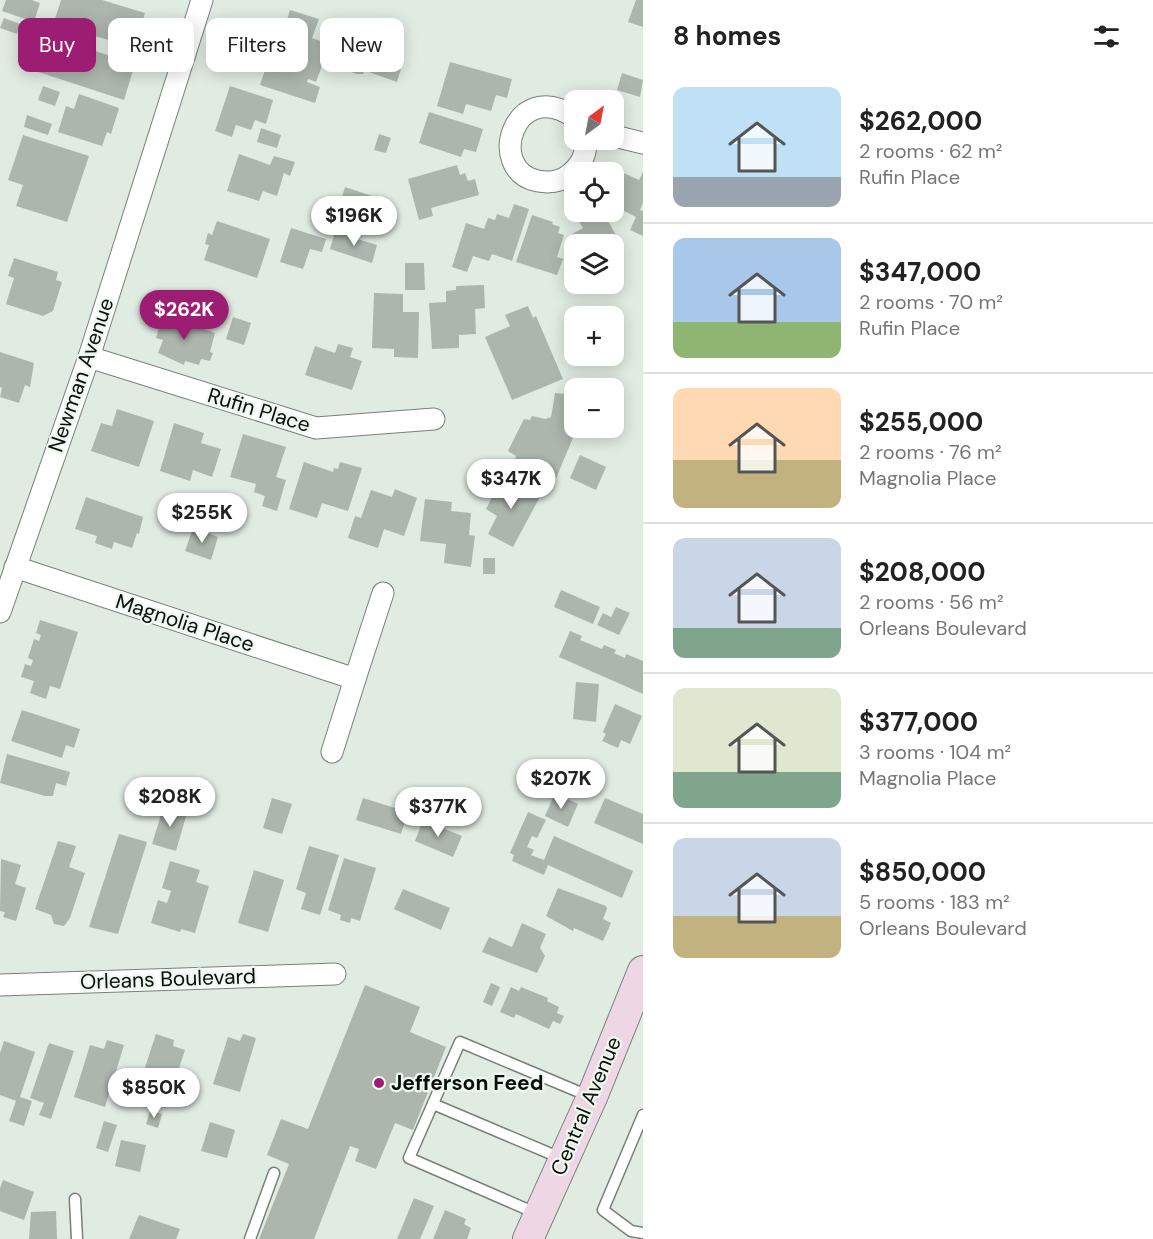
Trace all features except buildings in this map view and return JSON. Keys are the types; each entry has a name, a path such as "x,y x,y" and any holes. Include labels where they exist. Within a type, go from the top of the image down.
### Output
{"main road":[{"name":"Central Avenue","path":"534,1227 633,1012 643,971"}],"street":[{"name":"Newman Avenue","path":"0,612 89,357 202,0"},
{"path":"564,110 547,106 532,109 520,118 512,130 509,145 513,160 521,172 534,180 549,182 563,179 575,171 583,158 584,150"},
{"name":"Rufin Place","path":"89,357 316,428 434,419"},
{"name":"Magnolia Place","path":"15,567 355,679"},
{"path":"332,752 383,593"},
{"name":"Orleans Boulevard","path":"0,985 335,974"}],"lane":[{"path":"534,1227 409,1158 460,1042 592,1097"},
{"path":"433,1104 564,1159"},
{"path":"643,1115 603,1210 631,1231 643,1233"},
{"path":"250,1239 274,1173"},
{"path":"75,1199 77,1239"}],"place":[{"name":"Jefferson Feed","path":"379,1083"}]}
